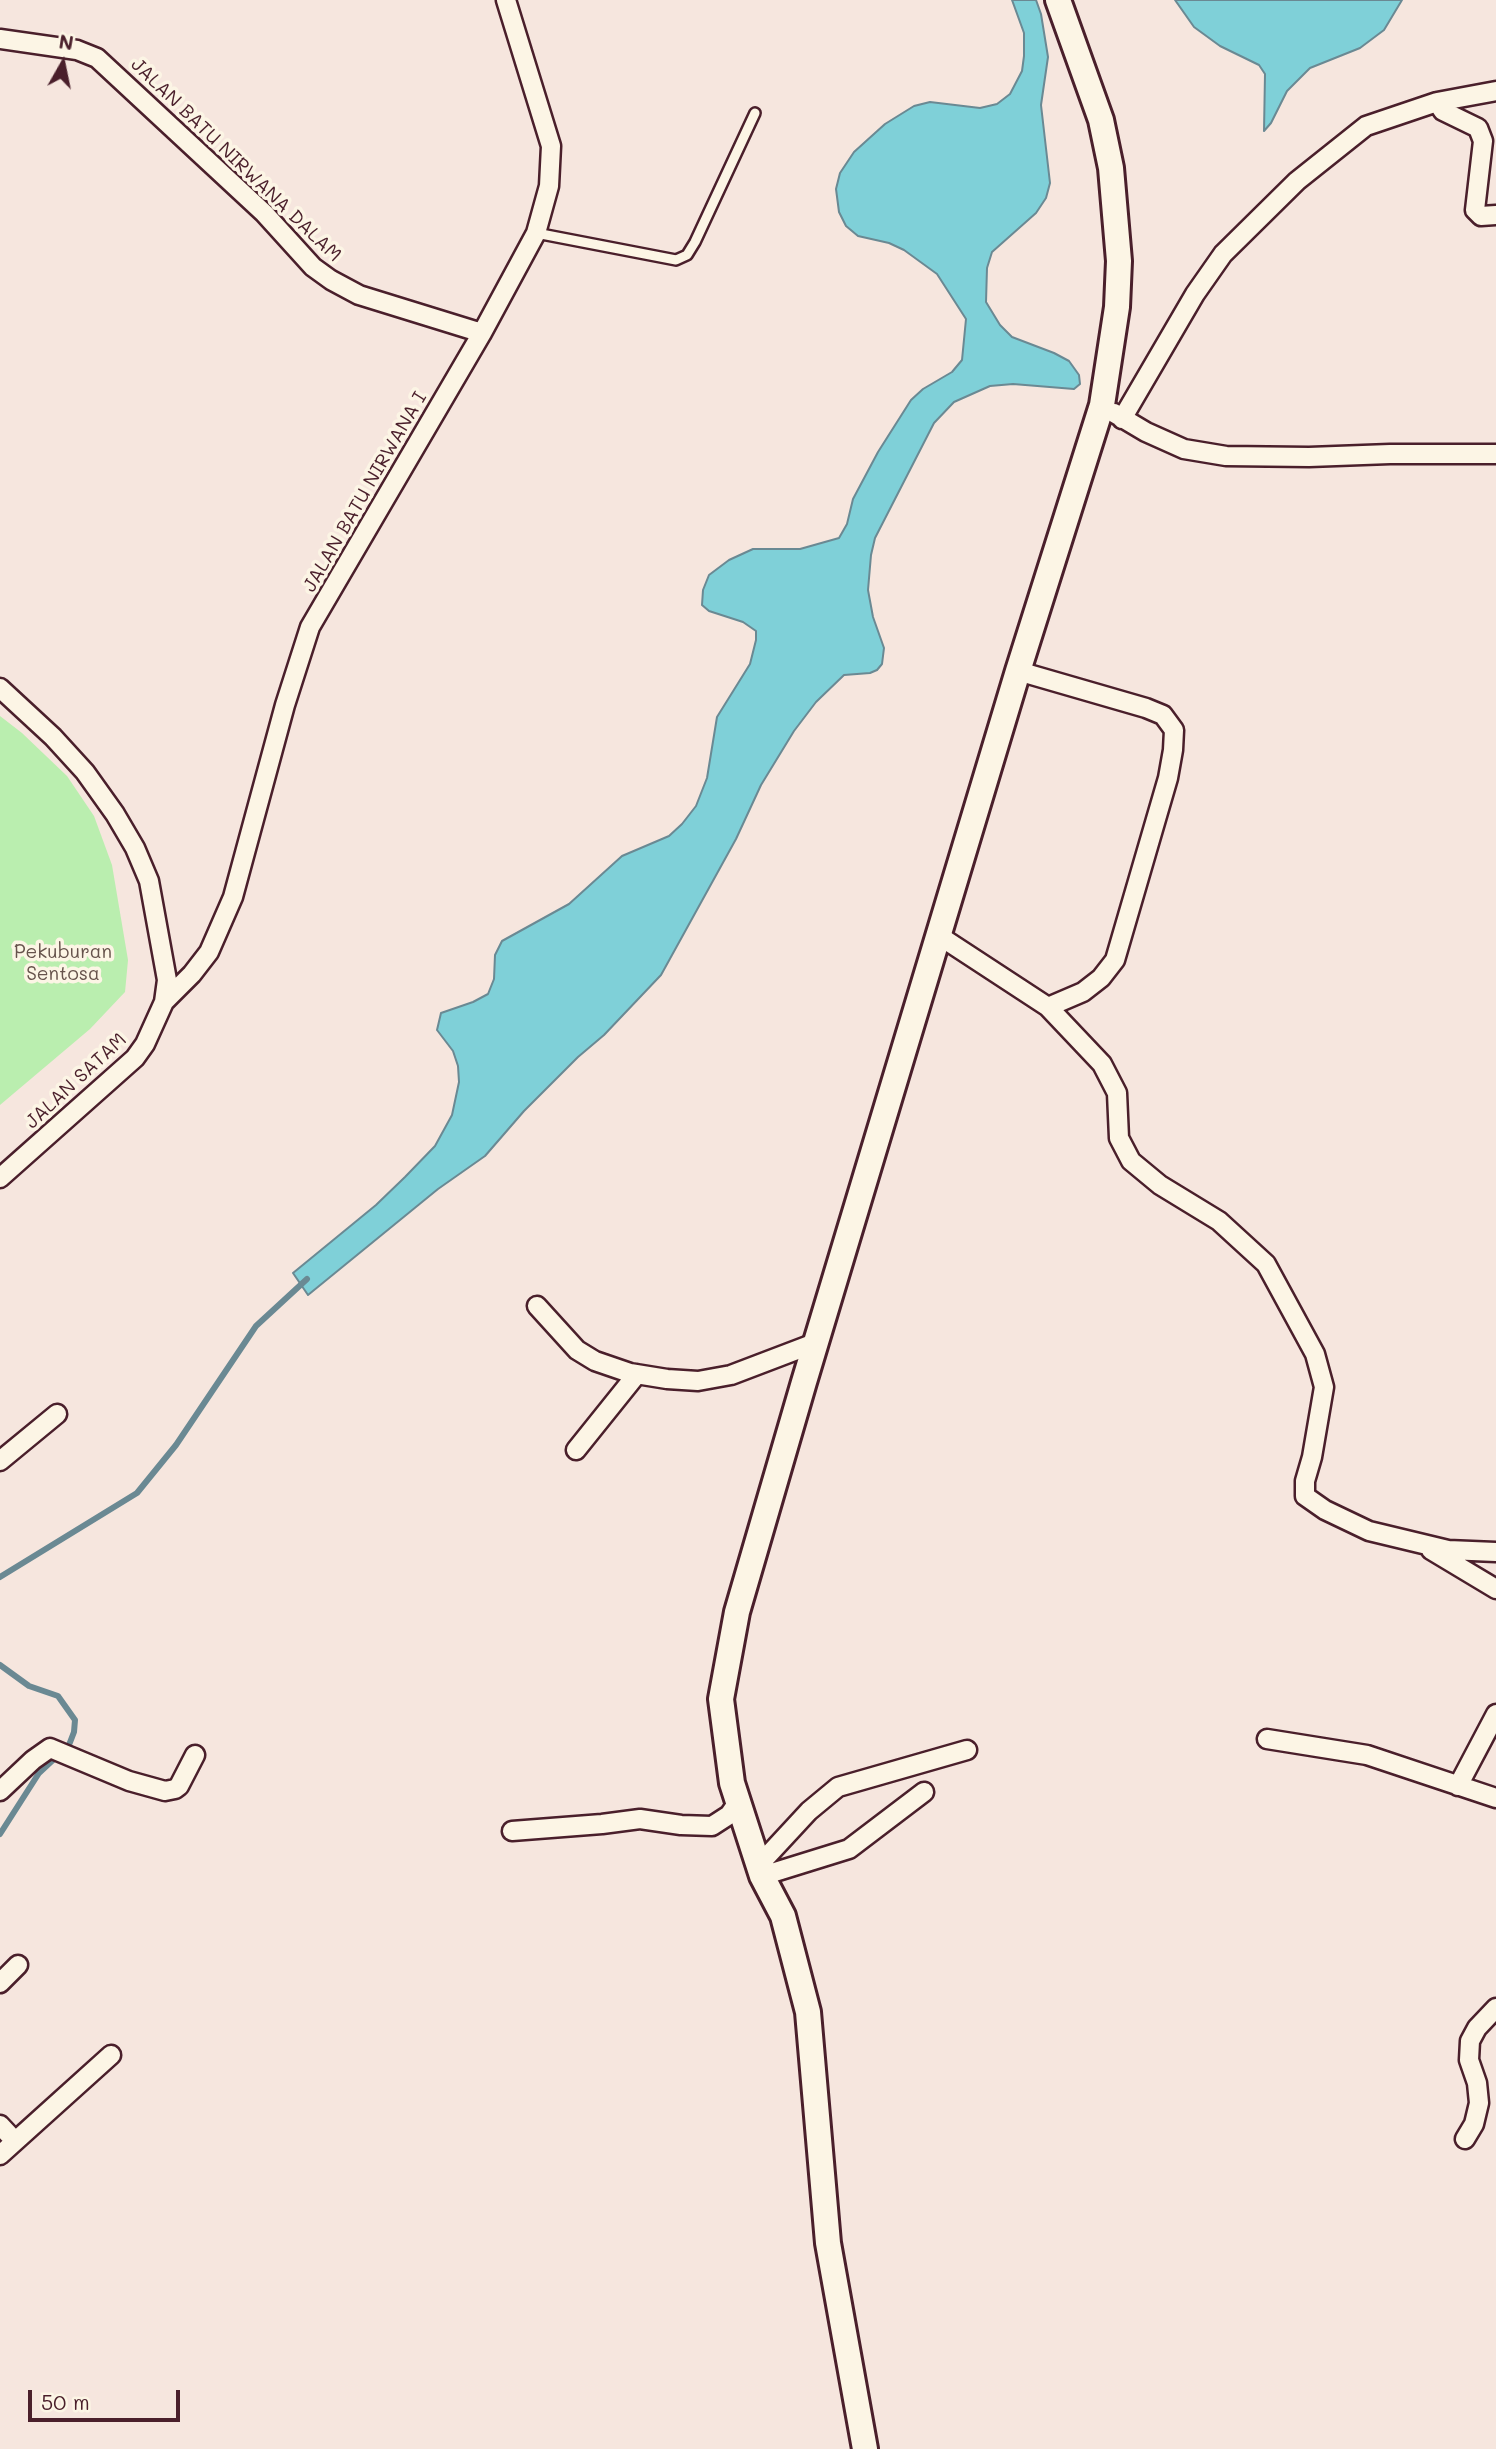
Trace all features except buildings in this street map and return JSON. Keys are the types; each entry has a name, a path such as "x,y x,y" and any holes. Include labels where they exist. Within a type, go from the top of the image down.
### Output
{"street":[{"name":"JALAN BATU NIRWANA I","path":"164,1002 192,974 209,951 233,897 282,716 310,627 482,333 536,233 550,186 551,146 506,0"},
{"path":"1058,0 1101,120 1111,168 1119,261 1112,412"},
{"name":"JALAN BATU NIRWANA DALAM","path":"0,39 77,50 97,58 264,213 313,267 331,280 359,295 482,333"},
{"path":"865,2449 828,2243 808,2012 783,1916 761,1870 732,1783 721,1699 737,1612 815,1343 1018,671 1112,412 1223,254 1297,181 1366,126 1437,102 1496,91"},
{"path":"1437,102 1443,111 1478,128 1483,141 1475,210 1481,216 1496,215"},
{"path":"1112,412 1184,449 1226,456 1496,454"},
{"path":"1018,671 1146,708 1163,715 1174,730 1167,778 1115,960 1101,978 1083,992 1048,1007"},
{"path":"0,688 53,737 85,772 135,848 149,881 158,925 167,981 164,1002"},
{"path":"938,935 1048,1007 1101,1064 1107,1074 1117,1093 1119,1138 1131,1161 1160,1185 1219,1221 1266,1264 1315,1354 1324,1387 1312,1457 1304,1481 1305,1496 1325,1510 1368,1531 1448,1550 1496,1552"},
{"name":"JALAN SATAM","path":"0,1178 135,1058 145,1044 164,1002"},
{"path":"537,1306 577,1350 594,1361 667,1380 698,1381 752,1368 815,1343"},
{"path":"576,1450 637,1374"},
{"path":"0,1461 57,1414"},
{"path":"1419,1543 1496,1589"},
{"path":"1458,1786 1496,1714"},
{"path":"1267,1739 1367,1755 1496,1798"},
{"path":"0,1791 50,1748 129,1781 170,1791 179,1786 195,1755"},
{"path":"761,1870 809,1811 838,1787 967,1751"},
{"path":"761,1870 849,1849 924,1792"},
{"path":"512,1830 640,1819 712,1826 729,1815 738,1802"},
{"path":"0,1983 18,1965"},
{"path":"1465,2139 1474,2124 1479,2103 1477,2082 1469,2060 1470,2040 1477,2028 1496,2008"},
{"path":"0,2155 111,2055"},
{"path":"0,2125 15,2141"}],"lane":[{"path":"536,233 676,261 687,255 755,113"}],"green space":[{"name":"Pekuburan Sentosa","path":"0,716 67,776 94,816 112,865 128,960 125,992 90,1029 0,1105"}],"water":[{"path":"1012,0 1036,0 1041,14 1048,57 1041,105 1050,183 1046,198 1036,213 992,252 987,268 986,302 1000,325 1012,337 1069,361 1079,375 1080,384 1074,389 1013,384 990,386 954,402 934,423 875,538 871,555 868,590 873,617 884,648 882,664 870,673 844,675 816,702 794,731 761,785 736,839 661,975 604,1035 524,1111 485,1156 438,1189 308,1295 293,1273 376,1205 405,1177 435,1146 452,1115 459,1082 458,1066 453,1051 437,1030 441,1013 488,994 494,979 495,955 502,941 569,904 622,856 669,836 696,806 707,778 717,717 750,664 756,640 756,631 743,622 709,611 702,605 703,590 709,575 729,560 753,549 800,549 839,538 847,524 853,499 878,452 911,400 923,389 952,372 962,360 966,319 937,274 904,250 889,243 858,236 846,226 839,212 836,189 840,173 854,152 885,124 914,106 930,102 980,108 997,104 1010,94 1022,71 1024,56 1024,33"},
{"path":"1175,0 1402,0 1384,30 1360,48 1310,68 1287,91 1264,131 1265,74 1259,65 1220,46 1194,27"}],"waterway":[{"path":"0,1577 137,1493 176,1445 256,1326 307,1279"},
{"path":"0,1665 29,1686 58,1696 75,1720 69,1745 39,1773 0,1834"}]}
